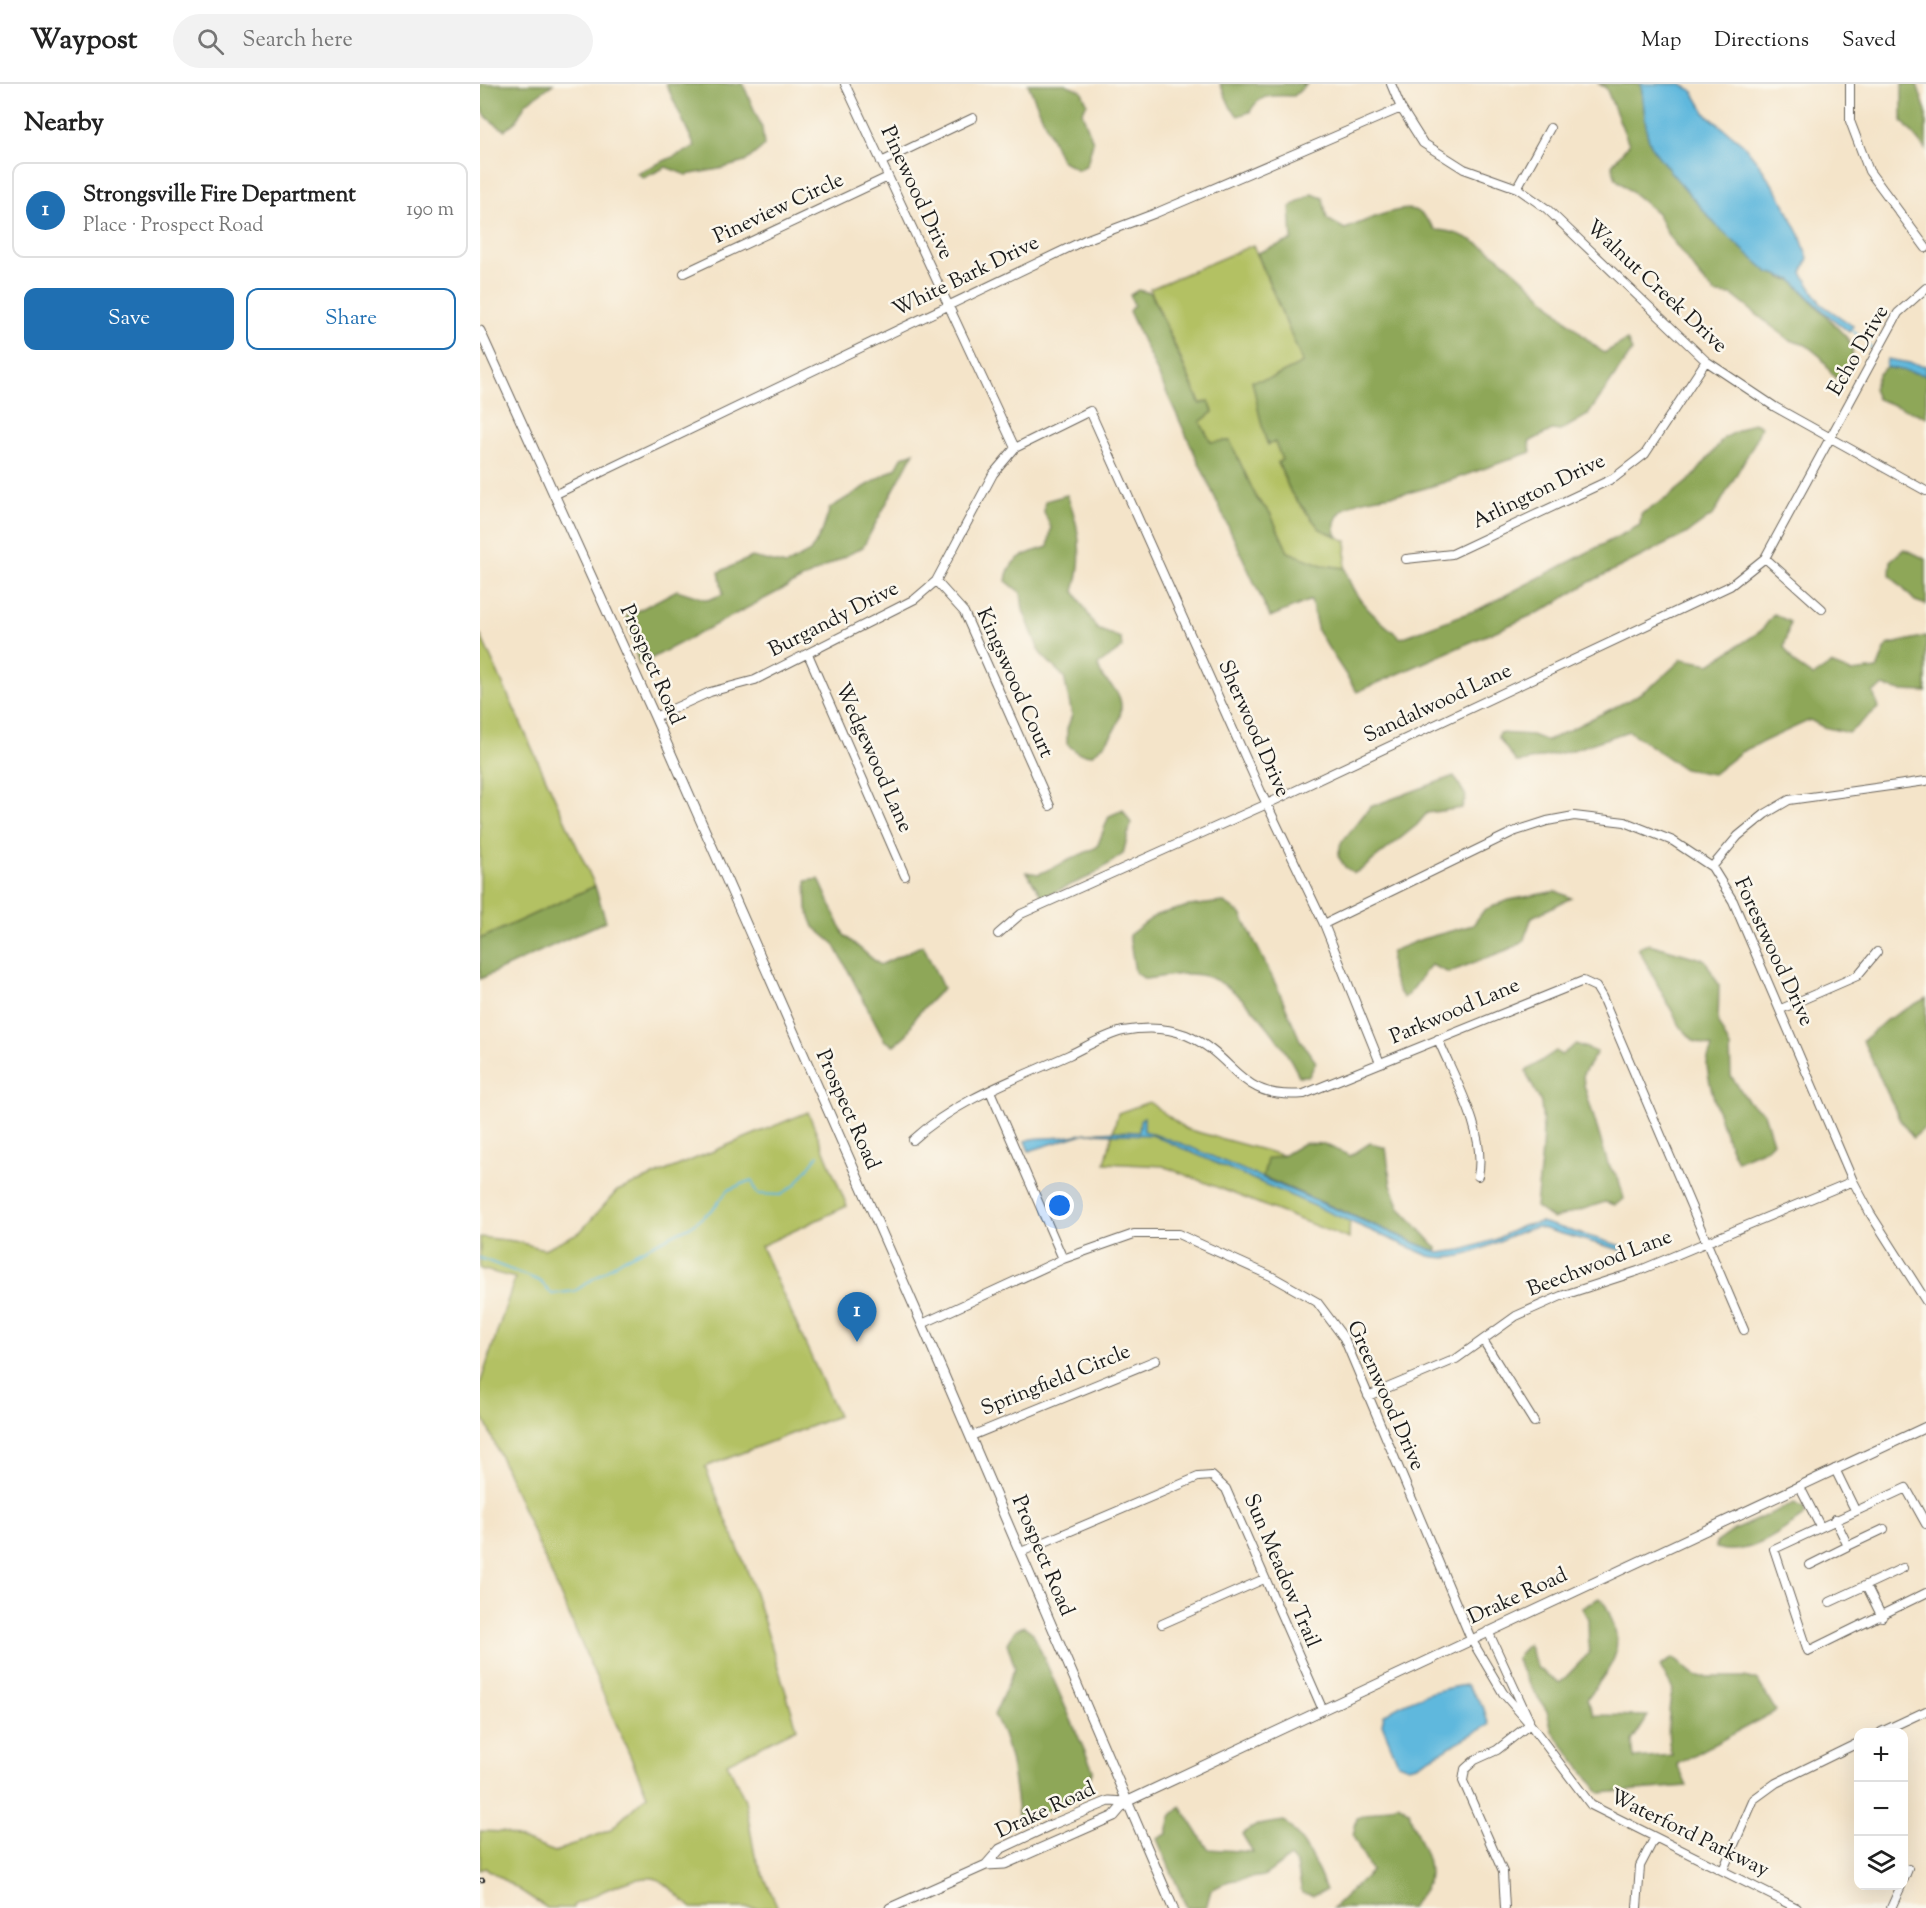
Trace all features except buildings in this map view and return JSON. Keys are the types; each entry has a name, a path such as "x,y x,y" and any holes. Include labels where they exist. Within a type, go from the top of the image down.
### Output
{"street":[{"name":"Pinewood Drive","path":"845,84 1015,448"},
{"name":"Walnut Creek Drive","path":"1391,84 1401,108 1423,143 1464,169 1518,188 1547,210 1706,361 1775,407 1926,491"},
{"path":"1850,84 1850,121 1869,171 1926,248"},
{"name":"White Bark Drive","path":"554,495 1086,240 1156,213 1401,108"},
{"path":"882,162 974,118"},
{"path":"1518,188 1550,128"},
{"name":"Pineview Circle","path":"684,273 888,177"},
{"name":"Echo Drive","path":"1831,437 1898,313 1926,288"},
{"name":"Prospect Road","path":"480,331 655,717 922,1324 1173,1908"},
{"name":"Arlington Drive","path":"1406,559 1452,554 1614,478 1646,454 1706,361"},
{"name":"Burgandy Drive","path":"655,717 710,692 755,680 915,599 936,581 993,474 1015,448 1090,411"},
{"name":"Sherwood Drive","path":"1090,411 1267,804 1324,924 1380,1063"},
{"name":"Sandalwood Lane","path":"998,934 1021,914 1267,804 1730,586 1765,558 1831,437"},
{"path":"1765,558 1821,609"},
{"name":"Kingswood Court","path":"936,581 964,612 1050,806"},
{"name":"Wedgewood Lane","path":"808,654 905,876"},
{"path":"1712,867 1738,836 1765,814 1789,800 1926,782"},
{"name":"Forestwood Drive","path":"1324,924 1513,832 1547,821 1574,816 1625,822 1673,841 1712,867 1733,901 1853,1180 1870,1213 1926,1301"},
{"path":"1781,1009 1857,976 1877,952"},
{"name":"Parkwood Lane","path":"913,1140 933,1120 990,1090 1121,1031 1153,1028 1171,1030 1189,1036 1208,1047 1253,1088 1281,1096 1304,1094 1570,984 1583,981 1596,987 1708,1241 1744,1330"},
{"path":"1438,1039 1472,1117 1480,1165 1478,1176"},
{"path":"990,1090 1063,1259"},
{"name":"Beechwood Lane","path":"1368,1396 1456,1359 1516,1316 1561,1296 1638,1271 1853,1180"},
{"name":"Greenwood Drive","path":"922,1324 1063,1259 1134,1234 1178,1234 1271,1276 1317,1302 1344,1338 1471,1639"},
{"path":"1483,1340 1534,1422"},
{"name":"Springfield Circle","path":"971,1436 1156,1360"},
{"name":"Drake Road","path":"890,1908 987,1865 1005,1864 1095,1825 1114,1816 1126,1802 1926,1426"},
{"path":"1834,1469 1855,1510"},
{"name":"Sun Meadow Trail","path":"1021,1552 1198,1477 1212,1476 1226,1489 1322,1708"},
{"path":"1800,1487 1820,1526"},
{"path":"1926,1524 1906,1488 1774,1549 1808,1651 1882,1617 1926,1593"},
{"path":"1835,1519 1848,1546"},
{"path":"1810,1565 1884,1529"},
{"path":"1830,1602 1903,1568"},
{"path":"1162,1624 1264,1580"},
{"path":"1866,1585 1882,1617"},
{"name":"Waterford Parkway","path":"1488,1631 1523,1702 1530,1724"},
{"name":"Waterford Parkway","path":"1471,1639 1503,1693 1530,1724 1591,1805 1654,1839 1723,1870 1797,1908"},
{"path":"1890,1728 1926,1711"},
{"path":"1505,1908 1503,1872 1463,1781 1465,1768 1474,1760 1497,1750 1530,1724"},
{"path":"1723,1870 1754,1799 1776,1783 1854,1745"},
{"name":"Drake Road","path":"987,1865 1000,1849 1051,1825 1109,1801 1126,1802"},
{"path":"1637,1908 1640,1866 1654,1839"},
{"path":"1891,1908 1898,1890"}],"green space":[{"path":"480,84 553,84 526,103 516,121 505,130 483,112 480,101"},
{"path":"666,84 743,84 762,128 764,146 745,162 719,169 686,175 666,167 643,178 637,173 695,147"},
{"path":"1028,84 1065,84 1081,90 1087,103 1082,112 1093,142 1087,165 1078,170 1061,160"},
{"path":"1220,84 1307,84 1294,96 1263,98 1250,112 1238,116 1231,108"},
{"path":"1599,84 1641,84 1652,148 1715,224 1783,279 1792,280 1848,339 1852,350 1851,361 1839,381 1821,357 1806,345 1789,340 1732,295 1716,294 1668,235 1657,213 1616,179 1612,165 1629,144 1606,88"},
{"path":"1902,84 1917,84 1926,111 1926,150 1902,121"},
{"path":"1312,194 1323,198 1327,219 1345,229 1393,211 1419,212 1436,230 1458,234 1481,245 1503,261 1604,353 1627,340 1632,351 1588,415 1560,431 1552,430 1529,442 1531,452 1426,488 1357,502 1348,506 1337,518 1335,528 1338,537 1320,529 1291,493 1278,462 1282,460 1275,442 1268,445 1252,381 1272,378 1303,363 1257,253 1292,240 1290,207"},
{"path":"1253,245 1303,363 1272,378 1264,425 1265,438 1275,442 1283,460 1278,463 1291,493 1320,529 1347,541 1345,568 1322,565 1288,552 1270,513 1257,499 1230,441 1211,442 1200,422 1213,412 1209,401 1201,404 1150,289"},
{"path":"1138,290 1151,293 1200,404 1209,401 1213,412 1200,422 1211,442 1230,441 1257,499 1270,513 1288,552 1322,565 1345,568 1359,599 1401,638 1481,608 1640,525 1641,514 1667,498 1693,477 1724,438 1753,423 1761,426 1756,440 1714,514 1686,534 1588,583 1546,609 1357,692 1318,632 1311,600 1270,617 1129,311 1134,305 1130,295"},
{"path":"1886,367 1926,375 1926,417 1877,399 1873,389 1878,375"},
{"path":"914,452 863,547 639,665 626,617 677,590 708,600 723,594 719,572 752,557 786,565 810,552 822,532 830,508 896,468 902,457"},
{"path":"1067,495 1078,531 1080,555 1074,591 1097,629 1121,638 1122,648 1098,665 1103,677 1116,691 1121,709 1111,736 1091,755 1078,753 1067,744 1067,729 1072,715 1064,677 1040,653 1023,610 1021,593 1006,581 1015,561 1048,547 1051,528 1044,512 1045,501"},
{"path":"1904,549 1926,559 1926,605 1915,601 1890,575 1891,560"},
{"path":"1774,614 1790,622 1784,647 1794,663 1813,676 1831,664 1851,672 1877,669 1887,645 1926,636 1926,692 1901,691 1883,686 1873,692 1878,708 1849,733 1823,727 1810,720 1741,752 1713,774 1684,769 1629,731 1570,751 1521,762 1516,762 1498,737 1499,733 1532,735 1547,741 1633,698 1656,683 1682,659 1710,664 1761,631"},
{"path":"480,634 595,886 480,939"},
{"path":"1454,776 1466,796 1462,808 1427,813 1417,825 1361,870 1354,873 1345,867 1338,856 1341,843 1370,807"},
{"path":"1123,810 1131,823 1123,854 1091,876 1043,897 1026,872 1039,874 1097,847 1109,816"},
{"path":"819,879 844,935 880,965 923,945 943,988 916,1016 907,1034 894,1045 885,1041 834,944 814,927 807,909 806,881"},
{"path":"595,886 606,921 480,979 480,939"},
{"path":"1556,891 1571,898 1532,917 1523,942 1449,973 1431,965 1409,994 1404,998 1400,993 1391,969 1392,951 1422,939 1473,925 1484,910 1509,900"},
{"path":"1223,902 1241,914 1300,1040 1316,1062 1309,1076 1299,1076 1283,1048 1260,1018 1233,991 1219,982 1205,976 1191,974 1145,979 1135,972 1129,935 1156,915 1189,906"},
{"path":"1649,944 1705,960 1719,985 1718,1023 1730,1047 1731,1076 1748,1101 1764,1113 1773,1142 1767,1148 1737,1161 1723,1128 1711,1087 1707,1065 1712,1047 1694,1041 1680,1026 1638,948"},
{"path":"1926,998 1926,1127 1913,1138 1900,1120 1863,1041 1886,1020"},
{"path":"1576,1044 1597,1052 1583,1074 1584,1085 1608,1164 1619,1180 1624,1199 1615,1205 1605,1202 1553,1219 1536,1207 1543,1130 1540,1101 1526,1071 1556,1051 1561,1055"},
{"path":"1149,1102 1186,1129 1296,1159 1350,1205 1349,1239 1163,1166 1105,1163 1118,1113"},
{"path":"808,1112 847,1206 761,1246 838,1416 705,1467 751,1580 797,1728 727,1763 745,1800 755,1856 778,1908 692,1908 659,1880 641,1878 616,1885 574,1905 574,1908 547,1908 486,1868 480,1870 480,1831 503,1832 555,1852 610,1830 647,1795 480,1410 480,1384 515,1278 480,1269 480,1237 514,1241 544,1249 580,1232 617,1191"},
{"path":"1304,1143 1324,1144 1350,1156 1370,1143 1386,1148 1391,1185 1400,1208 1437,1248 1437,1252 1263,1177 1267,1159 1284,1155"},
{"path":"1794,1503 1804,1508 1805,1515 1774,1536 1739,1550 1716,1548 1716,1543 1734,1530"},
{"path":"1599,1598 1606,1606 1613,1623 1617,1646 1612,1664 1587,1699 1594,1715 1648,1716 1632,1741 1634,1758 1672,1755 1668,1723 1673,1690 1660,1666 1673,1658 1697,1677 1745,1677 1758,1681 1776,1711 1677,1764 1687,1786 1600,1793 1552,1731 1547,1711 1526,1679 1516,1658 1528,1644 1538,1669 1560,1683 1589,1653 1588,1619 1582,1608"},
{"path":"1024,1626 1033,1633 1093,1770 1083,1797 1019,1823 1009,1754 994,1715 1015,1668 1007,1643 1015,1630"},
{"path":"1398,1804 1409,1811 1429,1866 1429,1875 1424,1890 1411,1908 1333,1908 1371,1871 1353,1836 1357,1818"},
{"path":"1181,1807 1208,1849 1253,1852 1242,1834 1257,1825 1284,1821 1309,1852 1326,1890 1313,1895 1302,1893 1297,1865 1290,1857 1264,1876 1229,1881 1211,1890 1206,1908 1187,1908 1157,1839 1167,1834 1171,1816"}],"water":[{"path":"1641,84 1680,84 1692,90 1706,114 1743,144 1780,196 1800,235 1808,259 1802,273 1821,304 1853,326 1849,332 1824,312 1792,280 1768,272 1741,248 1715,224 1669,170 1652,148 1647,134"},
{"path":"1887,359 1926,366 1926,375 1886,367"},
{"path":"1144,1117 1144,1131 1185,1145 1439,1253 1462,1250 1494,1240 1522,1226 1541,1222 1622,1246 1624,1251 1537,1227 1472,1253 1444,1258 1429,1256 1152,1135 1089,1133 1139,1132 1140,1120"},
{"path":"1083,1134 1029,1151 1025,1141 1058,1138"},
{"path":"1467,1685 1483,1706 1489,1725 1417,1765 1408,1767 1398,1763 1382,1724 1384,1715 1424,1695"}],"waterway":[{"path":"1850,328 1862,339"},
{"path":"480,1258 540,1281 552,1294 575,1291 623,1259 691,1226 713,1209 728,1190 752,1180 757,1194 781,1195 796,1184 818,1155"}],"place":[{"name":"Strongsville Fire Department","path":"857,1342"}]}
